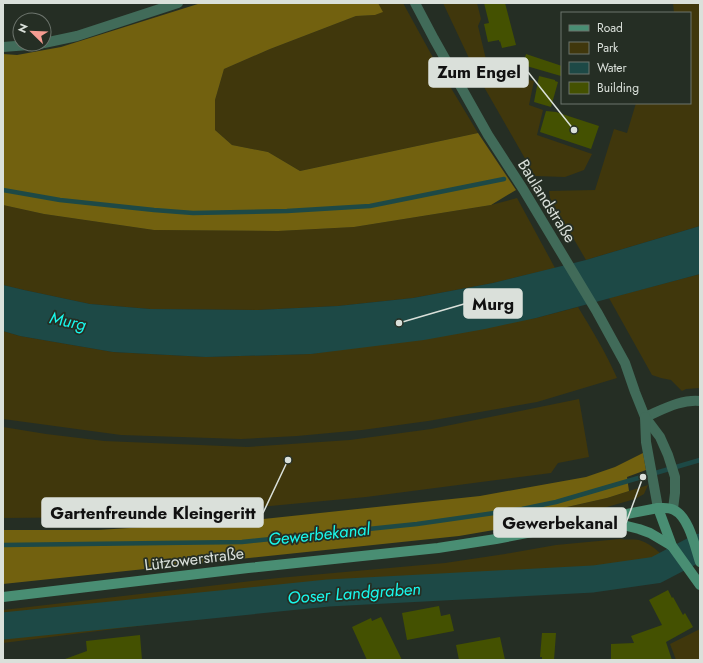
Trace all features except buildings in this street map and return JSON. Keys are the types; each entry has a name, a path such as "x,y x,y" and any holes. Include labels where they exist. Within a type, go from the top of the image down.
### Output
{"main road":[{"name":"Lützowerstraße","path":"3,597 248,568 438,548 496,539 658,508 673,509"},
{"name":"Baulandstraße","path":"658,508 672,546 700,585"},
{"path":"673,509 680,514 684,520 692,537 699,560"},
{"path":"599,519 650,533 672,546"}],"street":[{"path":"52,41 77,36 178,3"},
{"name":"Baulandstraße","path":"415,3 488,135 597,312 625,363 645,418 646,442 658,508"},
{"path":"645,418 680,403 700,401"},
{"name":"Baulandstraße","path":"645,418 660,437 675,477 673,509"}],"green space":[{"path":"378,3 403,3 436,63 478,133 300,171 268,152 232,145 215,130 215,100 224,69 270,49 356,16 375,15 382,12"},
{"path":"443,3 477,3 481,19 478,26 489,72 495,77 523,73 522,78 534,81 529,105 543,110 537,135 592,154 584,170 565,177 535,176 476,73"},
{"path":"673,3 700,3 700,226 586,260 550,198 549,191 595,190 614,129 627,133 636,104 691,104 691,12 674,12"},
{"path":"517,198 555,268 493,283 413,298 338,306 258,310 150,309 90,304 3,285 3,205 44,214 154,230 278,231 354,227 491,205"},
{"path":"700,274 700,388 686,389 682,391 671,380 652,375 609,298"},
{"path":"578,307 604,351 617,378 537,402 428,421 362,430 241,439 121,435 3,419 3,331 20,336 113,352 206,357 311,354 536,318"},
{"path":"579,399 589,457 558,463 551,473 366,497 250,508 100,517 3,518 3,427 104,441 247,447 350,440 431,429"},
{"path":"648,485 644,494 635,499 607,507 528,524 558,509 607,498"},
{"path":"620,539 639,540 644,542 654,548 676,570 638,583 471,595 367,597 3,643 3,610 278,578 445,563 556,545"},
{"path":"700,629 700,660 676,660 670,644"}],"shaded area":[{"path":"201,3 378,3 383,12 375,15 356,16 270,49 224,69 215,100 215,130 232,145 268,152 300,171 478,133 516,190 491,205 354,227 278,231 154,230 44,214 3,205 3,54 17,55 34,52 52,52 52,49"},
{"path":"643,453 646,470 627,477 629,491 607,498 558,509 528,524 459,536 3,584 3,530 98,530 254,520 480,496 586,477 615,467"}],"water":[{"path":"700,226 700,274 536,318 424,340 311,354 206,357 113,352 20,336 3,331 3,285 90,304 150,309 258,310 338,306 413,298 493,283 586,260"}],"waterway":[{"path":"3,190 60,200 193,213 287,211 370,206 504,179"},
{"name":"Gewerbekanal","path":"3,545 242,542 417,524 522,509 556,502 700,460"},
{"name":"Ooser Landgraben","path":"3,626 328,593 593,579 656,570 700,547"}],"place":[{"name":"Zum Engel","path":"574,130"},
{"name":"Murg","path":"399,323"},
{"name":"Gartenfreunde Kleingeritt","path":"288,460"},
{"name":"Gewerbekanal","path":"643,477"}]}
